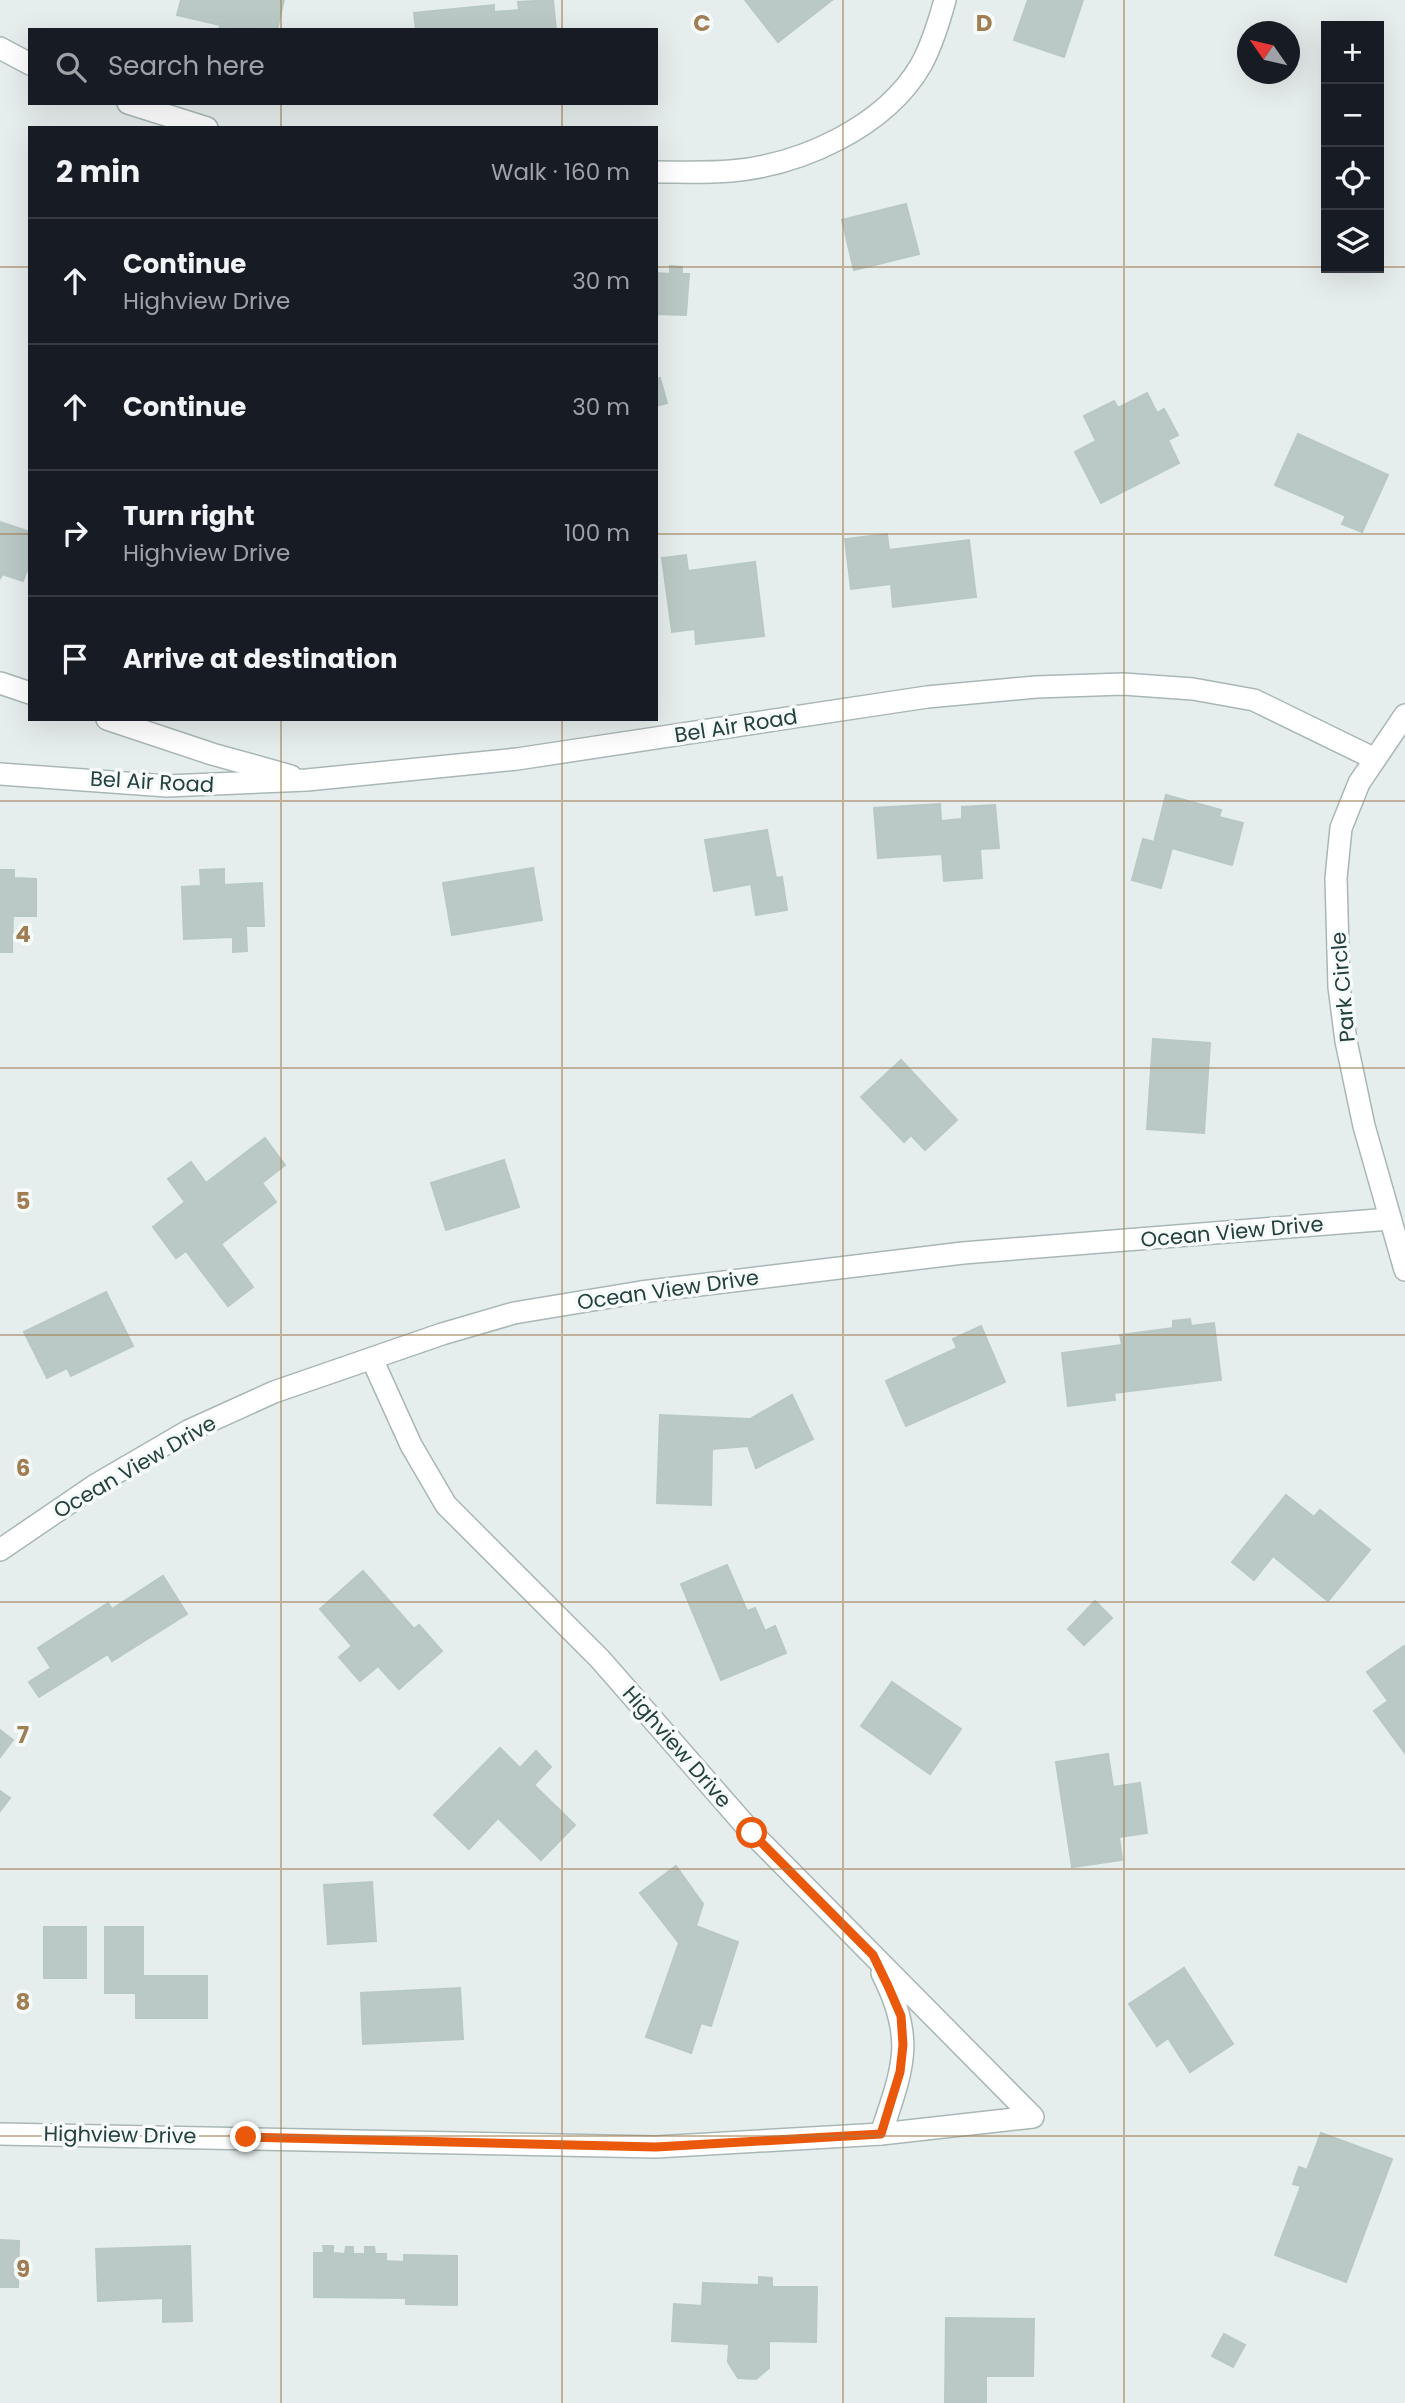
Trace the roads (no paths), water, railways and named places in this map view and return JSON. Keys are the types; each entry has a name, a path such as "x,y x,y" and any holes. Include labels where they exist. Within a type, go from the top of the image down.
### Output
{"street":[{"path":"658,172 734,171 806,154 858,129 896,99 921,65 945,0"},
{"path":"0,48 28,63"},
{"path":"134,105 201,126"},
{"path":"0,683 28,692"},
{"name":"Bel Air Road","path":"0,774 167,786 307,780 517,759 927,697 1036,687 1123,684 1194,689 1254,700 1375,759"},
{"name":"Park Circle","path":"1405,715 1359,783 1342,828 1336,878 1339,986 1346,1041 1364,1126 1405,1270"},
{"path":"113,721 212,754 307,780"},
{"name":"Ocean View Drive","path":"0,1550 97,1483 188,1431 274,1392 442,1334 514,1313 640,1292 963,1253 1390,1219"},
{"name":"Highview Drive","path":"0,2134 656,2147 881,2134 1033,2117 752,1833 600,1659 446,1505 411,1444 372,1359"},
{"path":"873,1955 901,2016 903,2045 900,2072 881,2134"}]}
